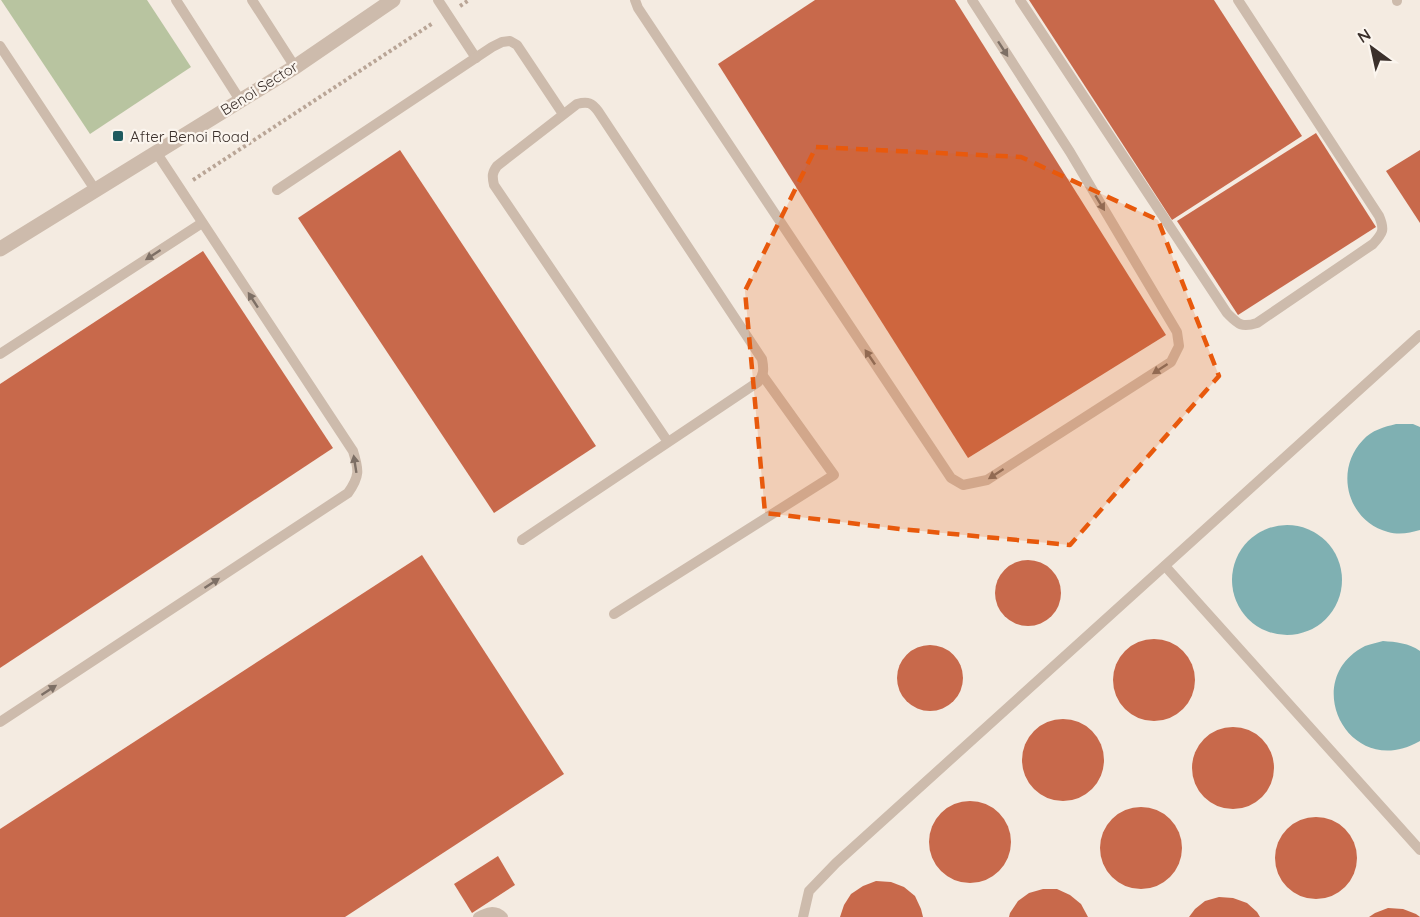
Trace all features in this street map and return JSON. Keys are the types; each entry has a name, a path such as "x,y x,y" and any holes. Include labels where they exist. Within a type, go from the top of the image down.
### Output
{"street":[{"name":"Benoi Sector","path":"0,249 295,67 393,0"}],"lane":[{"path":"176,0 240,100"},
{"path":"252,0 295,67"},
{"path":"438,0 476,58"},
{"path":"635,0 638,8 951,478 963,485 987,480 1171,362 1179,346 1177,332 1070,152 972,0"},
{"path":"1020,0 1227,313 1237,323 1248,326 1257,323 1373,244 1382,234 1383,225 1238,0"},
{"path":"277,190 502,42 510,41 517,45 562,114"},
{"path":"0,46 96,191"},
{"path":"522,540 758,382 763,376 762,359 593,104 586,102 578,104 497,166 492,172 492,178 668,442"},
{"path":"0,722 348,493 357,481 358,466 353,451 156,152"},
{"path":"0,354 202,223"},
{"path":"803,917 809,891 836,863 1419,338"},
{"path":"614,614 834,475 763,376"},
{"path":"1165,566 1420,850"},
{"path":"478,917 491,912 496,912 503,917"}],"path":[{"path":"180,188 469,0"}],"highlighted area":[{"path":"816,147 1021,157 1158,220 1219,376 1070,545 900,529 765,513 745,291"}],"green space":[{"path":"1,0 147,0 191,67 90,134"}],"water":[{"path":"1396,424 1413,424 1420,427 1420,530 1404,533 1388,532 1374,526 1363,517 1354,506 1347,479 1354,452 1363,440 1374,431"},
{"path":"1287,525 1308,529 1326,541 1338,559 1342,580 1338,601 1326,619 1308,631 1287,635 1266,631 1248,619 1236,601 1232,580 1236,559 1248,541 1266,529"},
{"path":"1383,641 1398,642 1420,651 1420,741 1395,750 1372,748 1354,738 1341,722 1334,702 1335,681 1345,662 1365,646"}],"building":[{"path":"815,0 955,0 1166,335 968,458 718,64"},
{"path":"1029,0 1214,0 1302,136 1172,220"},
{"path":"1316,133 1376,227 1238,315 1177,221"},
{"path":"400,150 596,446 494,513 298,218"},
{"path":"1420,150 1420,223 1386,171"},
{"path":"203,251 333,448 0,668 0,384"},
{"path":"422,555 564,774 345,917 0,917 0,829"},
{"path":"1034,560 1052,569 1059,580 1061,593 1059,606 1052,617 1041,624 1022,626 1004,617 997,606 995,587 1004,569 1015,562"},
{"path":"1146,639 1162,639 1177,646 1188,657 1195,672 1192,696 1183,709 1162,721 1146,721 1131,714 1120,703 1113,688 1113,672 1120,657 1131,646"},
{"path":"936,645 954,654 961,665 963,678 961,691 954,702 943,709 924,711 906,702 899,691 897,672 906,654 917,647"},
{"path":"1055,719 1071,719 1086,726 1097,737 1104,752 1101,776 1092,789 1071,801 1055,801 1040,794 1029,783 1022,768 1022,752 1029,737 1040,726"},
{"path":"1225,727 1241,727 1256,734 1267,745 1274,760 1271,784 1262,797 1241,809 1225,809 1210,802 1199,791 1192,776 1192,760 1199,745 1210,734"},
{"path":"962,801 978,801 993,808 1004,819 1011,834 1008,858 999,871 978,883 962,883 947,876 936,865 929,850 929,834 936,819 947,808"},
{"path":"1133,807 1149,807 1164,814 1175,825 1182,840 1179,864 1170,877 1149,889 1133,889 1118,882 1107,871 1100,856 1100,840 1107,825 1118,814"},
{"path":"1308,817 1324,817 1339,824 1350,835 1357,850 1354,874 1345,887 1324,899 1308,899 1293,892 1282,881 1275,866 1275,850 1282,835 1293,824"},
{"path":"498,856 515,885 472,913 454,884"},
{"path":"876,881 891,882 904,887 915,896 923,917 840,917 851,894"},
{"path":"1043,889 1057,889 1070,895 1081,904 1088,917 1009,917 1018,901 1029,893"},
{"path":"1219,897 1233,898 1247,903 1260,917 1189,917 1205,901"},
{"path":"1388,908 1403,909 1420,917 1369,917"}],"place":[{"name":"After Benoi Road","path":"118,136"}]}
